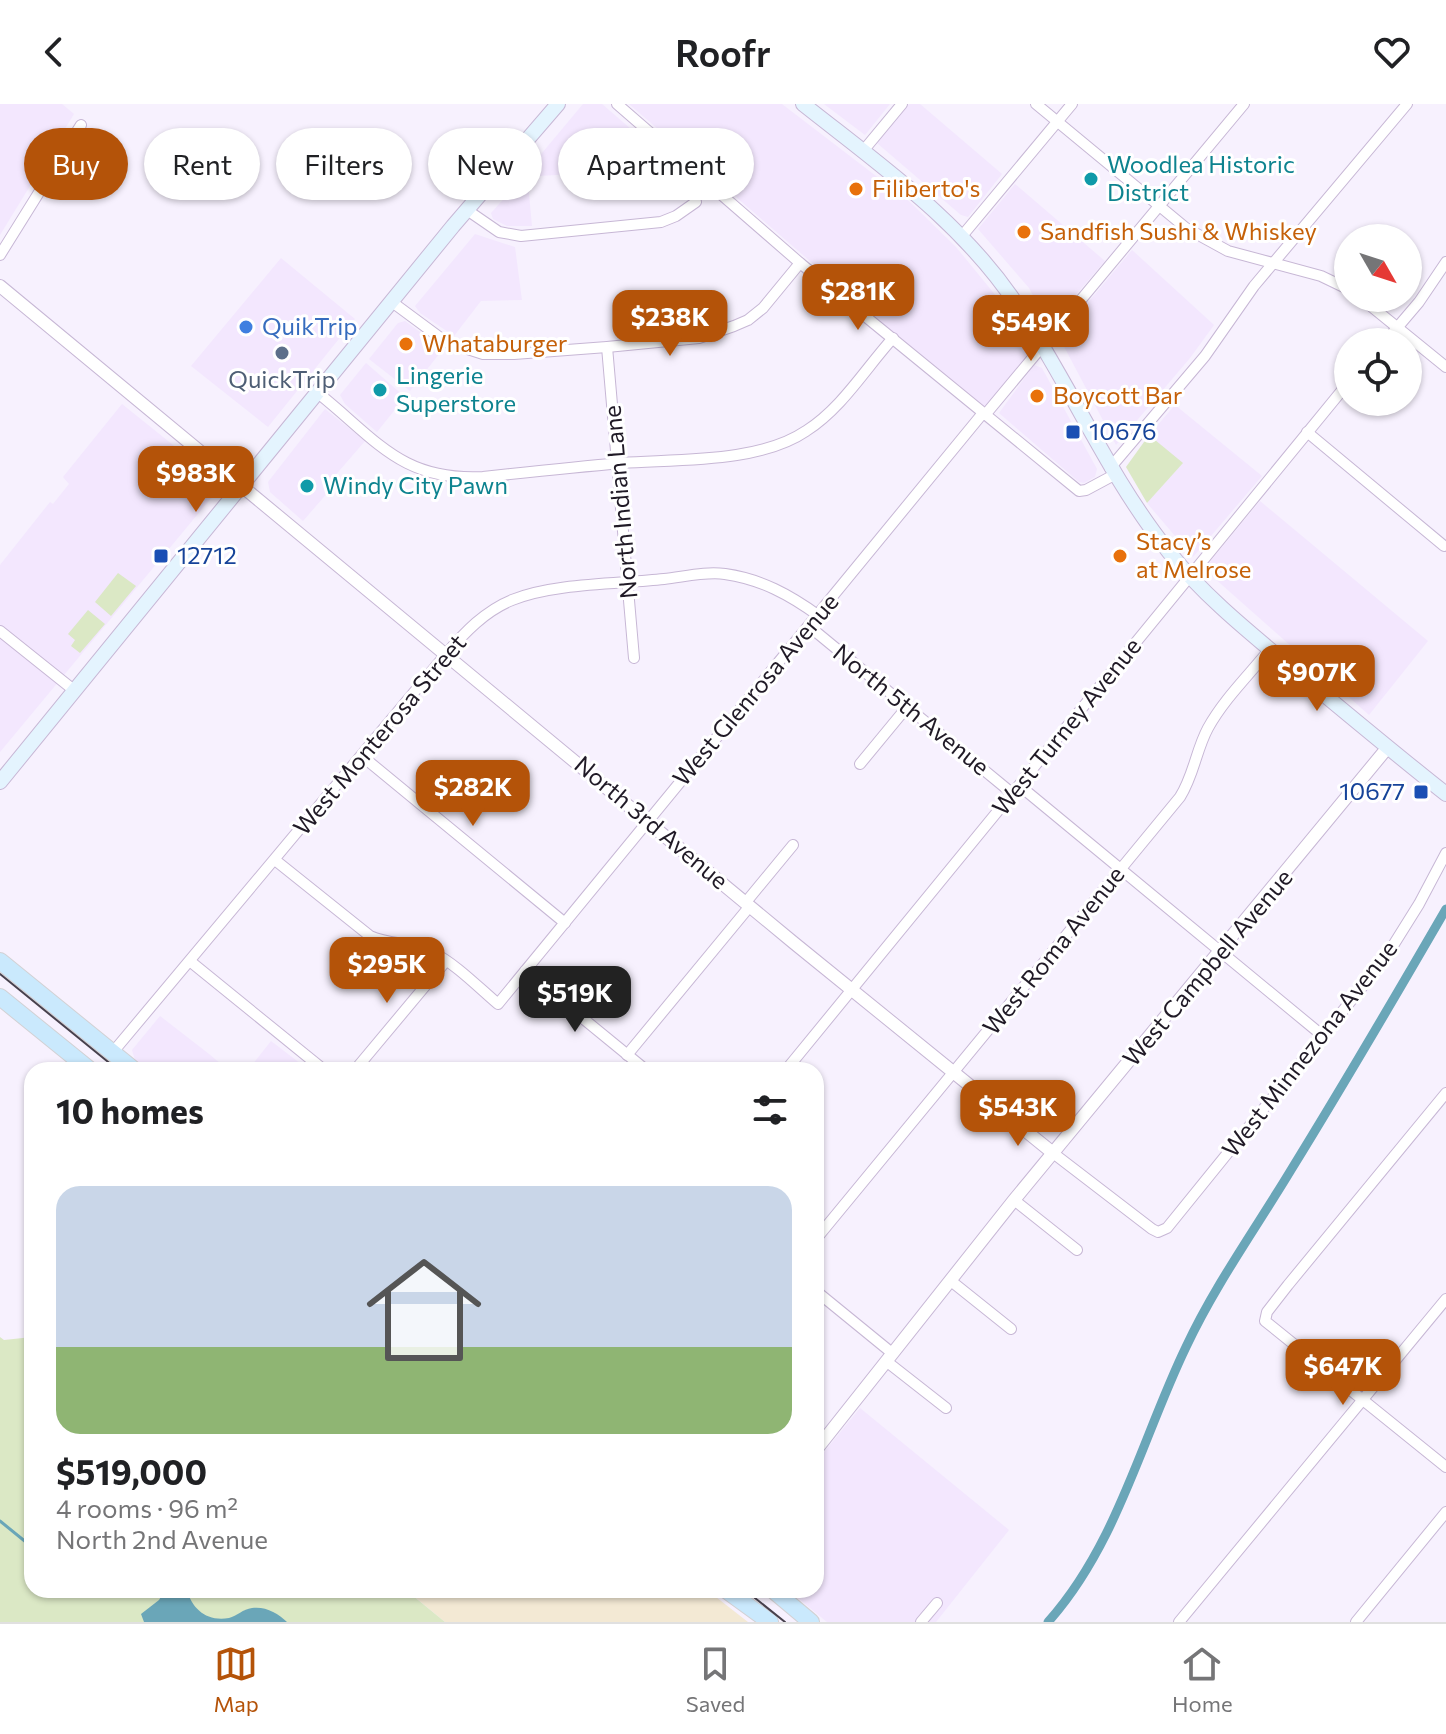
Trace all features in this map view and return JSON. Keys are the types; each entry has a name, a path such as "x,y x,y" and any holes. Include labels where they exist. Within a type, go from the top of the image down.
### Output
{"main road":[{"path":"0,782 467,210 558,104"},
{"path":"803,104 926,201 962,236 1007,291 1043,347 1112,471 1170,554 1190,576 1270,649 1446,794"},
{"path":"0,961 125,1062"},
{"path":"0,997 80,1062"},
{"path":"737,1598 770,1622"},
{"path":"782,1598 811,1622"}],"street":[{"path":"617,104 800,263 1079,491 1086,490 1112,471 1205,356 1254,286 1407,104"},
{"path":"863,151 902,104"},
{"path":"1036,104 1186,228 1228,251 1334,282"},
{"path":"962,236 1072,104"},
{"name":"West Glenrosa Avenue","path":"446,961 498,1004 819,616 897,515 1043,347 1244,104"},
{"path":"0,255 81,125"},
{"path":"467,210 499,232 521,236 661,222 696,202"},
{"path":"1398,327 1446,262"},
{"path":"392,302 446,342 483,354 607,347 699,338 748,320 763,308 800,263"},
{"name":"North 3rd Avenue","path":"0,286 852,990 1053,1153 1158,1232"},
{"path":"1379,312 1446,367"},
{"path":"318,393 402,462 429,474 483,477 718,456 767,449 806,432 831,411 893,338"},
{"name":"North Indian Lane","path":"607,347 634,658"},
{"name":"West Turney Avenue","path":"793,1062 1334,400"},
{"path":"1307,432 1444,546"},
{"name":"West Monterosa Street","path":"113,1052 446,654 475,623 511,600 542,591 722,573 768,586 795,598 819,616"},
{"name":"North 5th Avenue","path":"810,627 907,707 1121,869 1323,1036"},
{"path":"0,631 75,691"},
{"name":"West Roma Avenue","path":"824,1229 1180,797 1189,783 1206,731 1270,649"},
{"path":"860,764 907,707"},
{"name":"West Campbell Avenue","path":"824,1440 1014,1200 1388,747"},
{"path":"362,756 565,923"},
{"path":"627,1055 793,845"},
{"name":"West Minnezona Avenue","path":"1158,1232 1167,1228 1390,950 1446,853"},
{"path":"275,860 370,936 386,943 420,947 446,961 362,1062"},
{"path":"191,962 314,1062"},
{"path":"525,971 636,1062"},
{"path":"1446,1093 1288,1285 1267,1312 1265,1321 1446,1467"},
{"path":"1014,1200 1077,1250"},
{"path":"951,1281 1011,1329"},
{"path":"824,1298 946,1408"},
{"path":"1179,1622 1446,1299"},
{"path":"1356,1622 1446,1512"},
{"path":"921,1622 937,1603"}],"shaded area":[{"path":"0,104 62,104 74,114 65,128 24,128 24,196 0,235"},
{"path":"583,104 602,104 630,128 563,128"},
{"path":"629,104 782,104 910,202 956,247 997,297 1029,344 1027,360 987,406 983,406 740,200 754,200 754,128 657,128"},
{"path":"824,104 890,104 865,135"},
{"path":"909,104 920,104 1002,174 968,217 961,215 877,143"},
{"path":"558,134 558,175 542,176 542,153"},
{"path":"1015,184 1105,261 1049,326 1029,288 978,229"},
{"path":"503,200 530,200 532,226 507,226 493,219 491,213"},
{"path":"475,234 515,247 522,300 481,301 454,336 420,313 415,306"},
{"path":"1132,250 1214,325 1116,445 1059,337"},
{"path":"281,258 355,319 268,427 191,366"},
{"path":"405,321 443,349 410,391 369,359 398,323"},
{"path":"366,363 405,397 377,432 345,404 340,395"},
{"path":"1034,365 1042,368 1097,469 1095,477 1084,483 1079,482 999,413"},
{"path":"122,404 214,478 217,491 0,752 0,565 50,502 53,504 69,484 63,477"},
{"path":"1175,405 1262,476 1193,557 1147,503 1182,464 1149,435"},
{"path":"325,409 365,441 326,486 329,491 303,521 270,492 268,482"},
{"path":"1260,501 1428,641 1369,715 1204,569"},
{"path":"160,1016 218,1062 138,1062 132,1050"},
{"path":"271,1041 299,1062 254,1062"},
{"path":"860,1408 1009,1530 936,1622 827,1622 798,1598 824,1598 824,1452"},
{"path":"416,1598 717,1598 748,1622 445,1622"}],"green space":[{"path":"1149,435 1183,463 1147,503 1126,467"},
{"path":"118,573 136,586 111,616 95,602"},
{"path":"88,610 105,624 80,653 71,646 75,640 68,634"},
{"path":"0,1337 4,1340 24,1338 24,1598 416,1598 445,1622 0,1622"}],"water":[{"path":"191,1598 202,1613 221,1619 262,1608 287,1622 144,1622 141,1614 159,1600"}],"waterway":[{"path":"1048,1622 1072,1592 1110,1525 1170,1382 1210,1301 1446,909"},
{"path":"0,1521 24,1540"}],"tram line":[{"path":"0,974 108,1062"},
{"path":"755,1598 785,1622"}],"place":[{"name":"Woodlea Historic District","path":"1091,179"},
{"name":"Filiberto's","path":"856,189"},
{"name":"Sandfish Sushi & Whiskey","path":"1024,232"},
{"name":"QuikTrip","path":"246,327"},
{"name":"Whataburger","path":"406,344"},
{"name":"QuickTrip","path":"282,353"},
{"name":"Lingerie Superstore","path":"380,390"},
{"name":"Boycott Bar","path":"1037,396"},
{"name":"10676","path":"1073,432"},
{"name":"Windy City Pawn","path":"307,486"},
{"name":"12712","path":"161,556"},
{"name":"Stacy’s at Melrose","path":"1120,556"},
{"name":"10677","path":"1421,792"}]}
